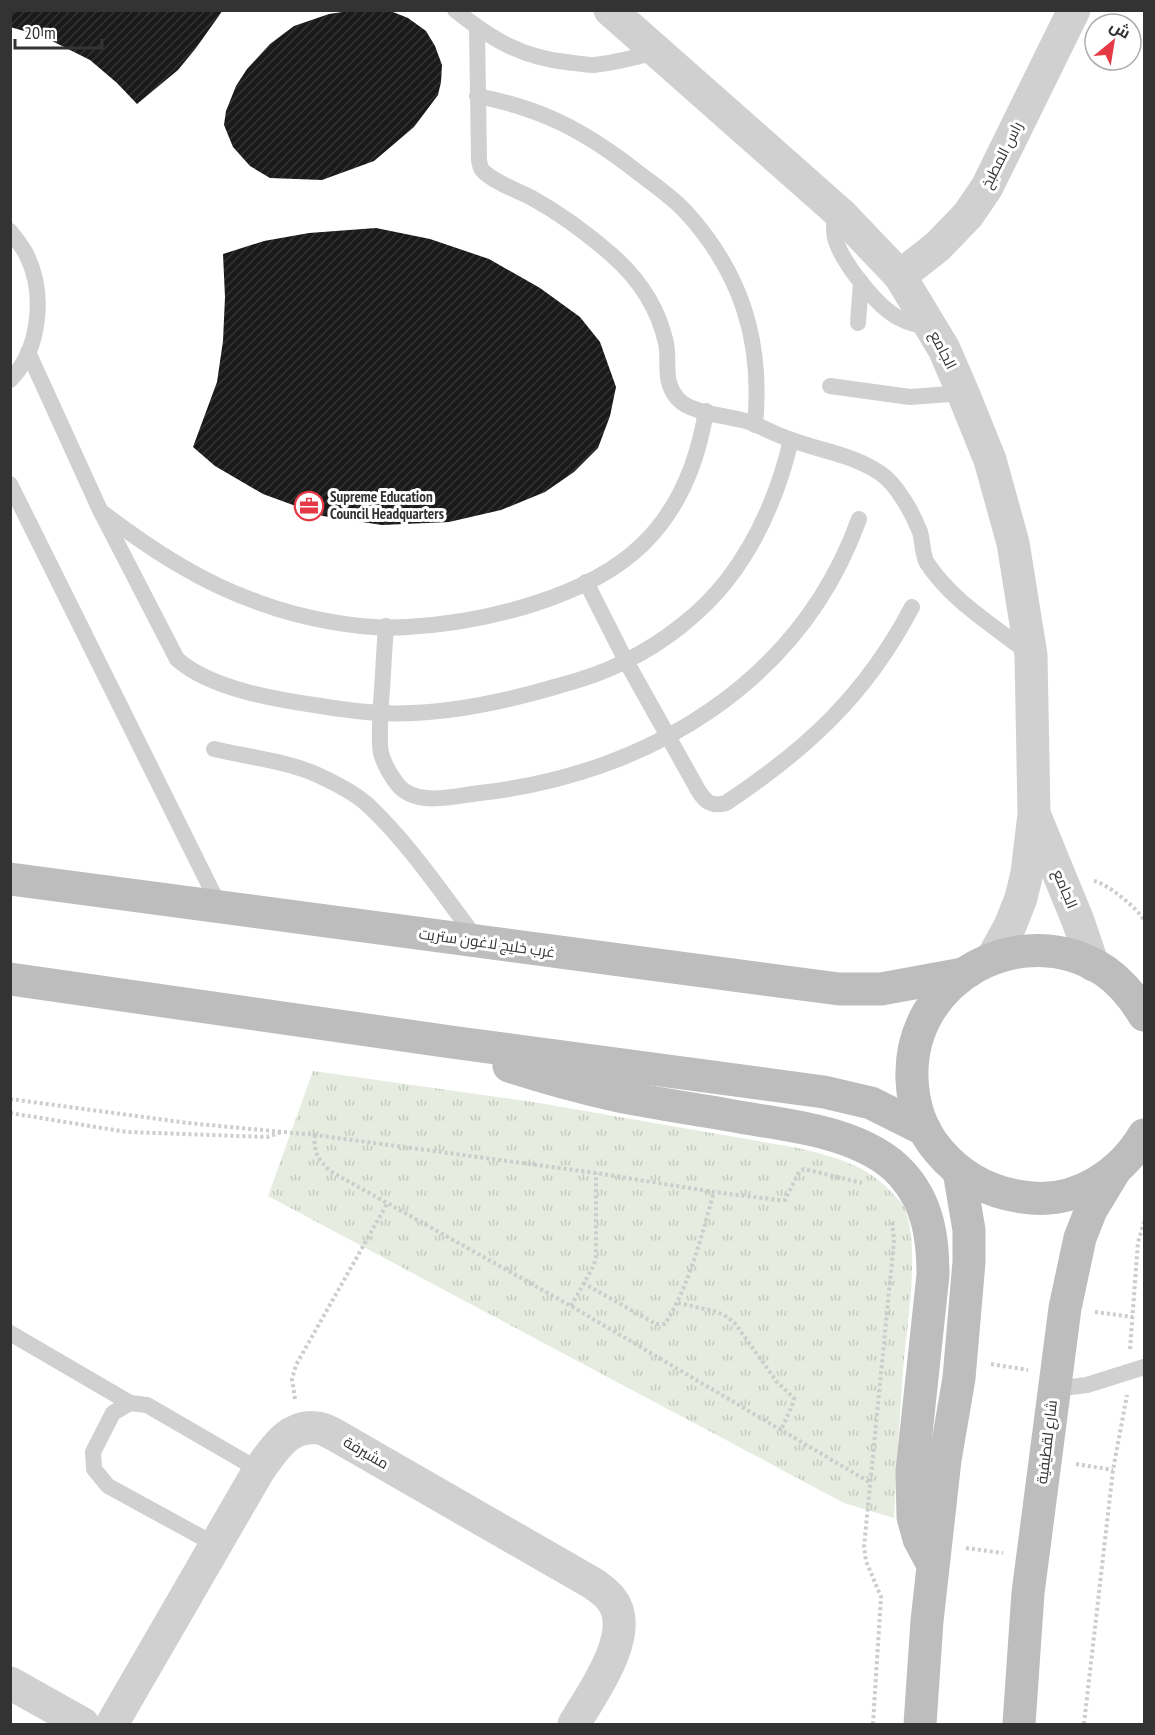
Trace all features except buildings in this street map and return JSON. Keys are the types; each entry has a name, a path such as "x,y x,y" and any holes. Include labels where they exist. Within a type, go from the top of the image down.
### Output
{"street":[{"name":"الجامع","path":"610,10 835,208 900,276 944,349 963,393 990,460 1012,543 1031,655 1034,814 1027,873 1021,898 1010,926 993,957"},
{"name":"راس المطبخ","path":"900,276 937,247 968,215 987,187 1074,10"},
{"name":"الجامع","path":"1034,814 1093,964"},
{"name":"غرب خليج لاغون ستريت","path":"10,879 839,989 881,989 963,974"},
{"path":"1141,1007 1116,980 1093,964 1074,957 1044,951 1013,952 993,957 963,974 942,993 930,1010 920,1028 914,1048 912,1090 924,1130 934,1145 959,1171 976,1183 996,1192 1016,1197 1037,1199 1058,1197 1098,1182 1131,1155 1144,1136"},
{"path":"10,979 825,1092 871,1103 924,1130"},
{"path":"452,1042 497,1062 604,1093 840,1137 863,1146 900,1172 919,1196 928,1218 933,1256 933,1275 912,1471 913,1517 919,1539 934,1555"},
{"name":"شارع لقطيفية","path":"1019,1725 1028,1593 1065,1308 1080,1238 1091,1210 1115,1170"},
{"path":"921,1725 927,1621 960,1360 969,1262 969,1230 959,1171"},
{"name":"مشيرفة","path":"302,1429 318,1428 335,1435 594,1584 612,1599 620,1620 618,1640 609,1662 574,1725"},
{"path":"112,1725 259,1470 277,1445 287,1436 302,1429"},
{"path":"10,1683 83,1725"}],"lane":[{"path":"454,10 477,28 515,50 554,61 591,65 657,52"},
{"path":"477,28 477,96 481,169 489,176 534,200 582,230 627,269 642,287 657,315 666,344 666,372 671,390 680,401 866,464 884,475 908,506 920,534 925,560 948,590 1031,655"},
{"path":"477,96 507,102 545,114 579,131 614,153 685,210 721,256 743,303 756,362 755,425"},
{"path":"835,208 835,238 845,261 861,282 885,308 898,318 914,325 931,326"},
{"path":"10,231 28,258 37,289 37,322 28,352 10,380"},
{"path":"858,323 861,282"},
{"path":"28,352 100,510 177,659 186,667 209,679 287,702 381,713 446,710 494,703 572,682 626,661 658,642 689,619 726,581 752,544 769,511 792,440"},
{"path":"830,386 910,397 963,393"},
{"path":"100,510 172,562 215,585 308,617 357,625 405,627 457,623 542,601 586,582 622,562 643,544 671,510 690,473 702,436 706,411"},
{"path":"10,484 219,907"},
{"path":"386,626 380,741 386,764 398,786 419,798 442,798 532,785 579,773 618,759 668,736 735,694 783,648 810,614 831,580 859,519"},
{"path":"586,582 626,661 702,798 712,804 726,803 775,770 823,729 873,672 898,634 912,607"},
{"path":"214,749 318,775 369,806 402,841 479,942"},
{"path":"10,1333 130,1403 147,1405 259,1470"},
{"path":"1055,1381 1087,1385 1136,1369"},
{"path":"130,1403 113,1413 93,1452 94,1469 108,1486 216,1545"}],"path":[{"path":"1064,889 1084,881 1098,882 1139,911 1144,920"},
{"path":"10,1099 188,1123 315,1135 596,1173 714,1192 785,1200 799,1172 804,1169 869,1185"},
{"path":"10,1113 127,1132 267,1137 283,1132"},
{"path":"315,1135 314,1148 318,1159 330,1171 571,1306 871,1483"},
{"path":"571,1306 594,1265 596,1256 596,1173"},
{"path":"583,1283 660,1325 665,1324 678,1303 697,1253 714,1192"},
{"path":"302,1429 292,1379 296,1365 388,1202"},
{"path":"873,1725 881,1597 866,1561 864,1547 894,1241 890,1213"},
{"path":"1084,1725 1113,1470 1127,1395 1136,1369 1133,1317 1138,1242 1144,1222"},
{"path":"678,1303 714,1311 734,1322 777,1382 794,1398 781,1430"},
{"path":"1065,1308 1133,1317"},
{"path":"960,1360 1055,1381"},
{"path":"1045,1460 1113,1470"},
{"path":"934,1555 1033,1556"}],"green space":[{"path":"313,1071 533,1102 798,1148 838,1159 873,1176 903,1205 909,1221 911,1240 911,1286 894,1518 844,1503 268,1196"}],"place":[{"name":"Supreme Education Council Headquarters","path":"309,506"}]}
